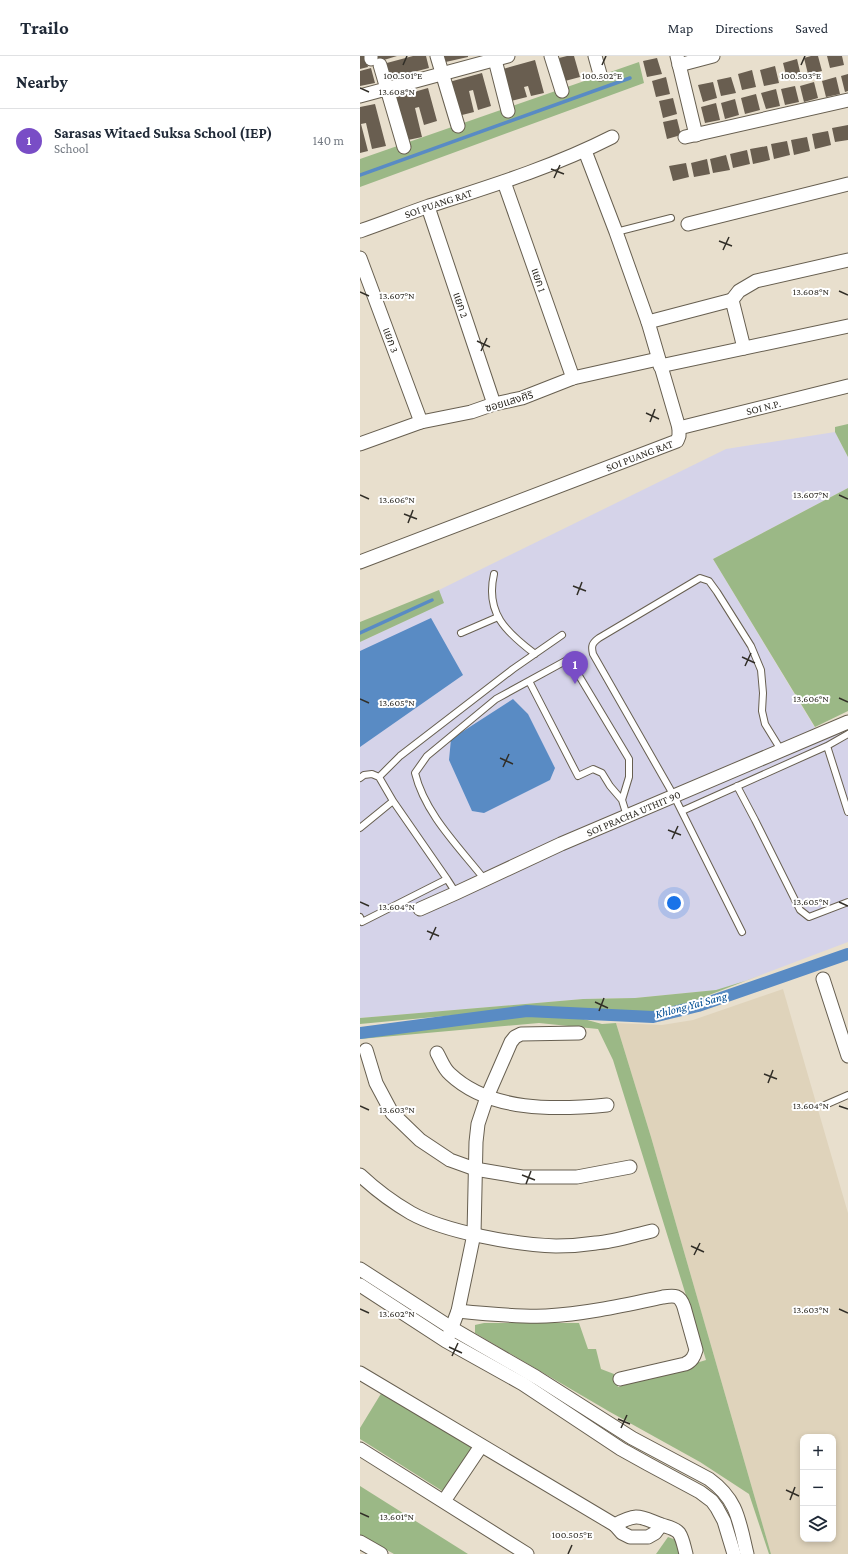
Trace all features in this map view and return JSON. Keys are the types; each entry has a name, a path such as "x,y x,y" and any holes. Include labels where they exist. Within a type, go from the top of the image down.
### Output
{"street":[{"path":"436,56 458,126"},
{"path":"360,96 494,58 508,56"},
{"path":"551,56 562,91"},
{"path":"595,56 600,74"},
{"path":"713,56 678,60 690,136 848,100"},
{"path":"494,58 508,111"},
{"path":"374,60 387,89 404,147"},
{"name":"SOI PUANG RAT","path":"360,231 504,182 585,151 612,137"},
{"name":"SOI PUANG RAT","path":"360,562 677,441 679,436 679,428 648,322 585,151"},
{"name":"แยก 1","path":"504,182 573,378"},
{"path":"688,224 848,184"},
{"name":"แยก 2","path":"428,207 494,404"},
{"name":"แยก 3","path":"360,258 421,422"},
{"path":"648,322 732,300 739,291 756,281 848,260"},
{"path":"732,300 744,348"},
{"name":"ซอยแสงศิริ","path":"360,444 421,422 471,412 494,404 522,398 573,378 744,348 848,326"},
{"name":"SOI N.P.","path":"679,428 848,386"},
{"name":"SOI PRACHA UTHIT 90","path":"420,909 456,894 561,844 848,722"},
{"path":"823,979 848,1056"},
{"path":"446,1341 453,1328 458,1311 474,1234 476,1142 478,1124 487,1097 511,1042 515,1037 521,1034 579,1033"},
{"path":"366,1050 376,1084 392,1112 420,1140 434,1151 450,1160 475,1169 522,1177 577,1177 630,1167"},
{"path":"437,1053 448,1073 466,1087 487,1097 507,1103 542,1108 569,1109 607,1105"},
{"path":"360,1175 383,1195 413,1214 446,1227 474,1234 518,1242 556,1246 598,1243 652,1230"},
{"path":"360,1269 453,1328 536,1376 632,1438 709,1479 720,1487 728,1496 735,1508 747,1554"},
{"path":"360,1285 446,1341 523,1384 621,1448 661,1472 700,1492 712,1501 724,1521 734,1554"},
{"path":"458,1311 503,1315 546,1316 601,1310 663,1297 678,1297 682,1300 696,1350 695,1356 685,1364 620,1379"},
{"path":"360,1373 615,1525 622,1533 630,1537 648,1537 656,1533 661,1525"},
{"path":"444,1501 481,1446"},
{"path":"360,1449 526,1554"},
{"path":"661,1472 669,1458"},
{"path":"615,1525 635,1516 648,1518 678,1532 683,1541 686,1554"},
{"path":"360,1542 381,1554"}],"lane":[{"path":"616,232 671,218"},
{"path":"494,574 492,585 496,614 514,638 535,654"},
{"path":"742,932 674,796 592,654 591,647 593,643 598,638 700,578 705,578 717,592 751,646 761,670 763,693 762,711 765,724 781,750"},
{"path":"461,633 498,617"},
{"path":"379,777 400,756 562,635"},
{"path":"485,880 434,816 418,787 415,773 427,756 496,698 569,659 629,759 629,777 622,800"},
{"path":"529,681 578,776 593,769 602,773 610,786 622,800 627,816"},
{"path":"682,811 828,746 848,734"},
{"path":"828,746 848,812"},
{"path":"360,778 364,775 372,774 379,777 393,801 456,894"},
{"path":"737,786 800,910 809,917 848,902"},
{"path":"360,828 393,801"},
{"path":"361,921 447,879"},
{"path":"826,1105 848,1095"}],"shaded area":[{"path":"835,432 848,457 848,488 713,559 821,738 848,728 848,942 717,990 635,998 583,999 360,1018 360,642 443,603 439,590 726,449"},
{"path":"783,989 848,1213 848,1554 771,1554 651,1137 616,1023 662,1025 693,1020"}],"green space":[{"path":"639,62 644,83 360,187 360,159"},
{"path":"848,424 848,457 835,432 835,427"},
{"path":"848,488 848,711 815,727 713,559"},
{"path":"439,590 444,603 360,642 360,622"},
{"path":"825,950 673,1009 651,1012 520,1009 360,1024 360,1018 583,999 635,998 716,990 745,981"},
{"path":"537,1014 580,1018 602,1024 616,1023 651,1137 771,1554 769,1554 749,1494 700,1462 610,1412 475,1333 475,1325 484,1323 579,1323 588,1349 596,1349 601,1369 614,1374 618,1387 706,1360 613,1060 598,1029 539,1023 360,1039 360,1034"},
{"path":"382,1392 472,1448 444,1492 360,1439 360,1428"},
{"path":"360,1486 468,1554 394,1554 360,1535"},
{"path":"668,1537 679,1541 682,1554 656,1554"}],"water":[{"path":"431,618 463,675 360,747 360,651"},
{"path":"513,699 528,714 555,768 550,780 484,813 472,811 449,760 451,739"}],"building":[{"path":"360,56 365,56 368,67 360,69"},
{"path":"372,56 397,56 374,63"},
{"path":"413,56 426,56 429,68 387,79 383,64"},
{"path":"439,56 468,56 468,57 441,63"},
{"path":"574,56 580,77 565,81 559,58"},
{"path":"818,56 822,71 808,74 804,58"},
{"path":"827,56 842,56 844,65 830,68"},
{"path":"657,58 662,74 647,77 643,61"},
{"path":"797,59 801,76 787,79 783,63"},
{"path":"535,60 544,93 531,96 528,86 524,87 527,97 511,101 503,69"},
{"path":"775,66 779,83 764,86 760,70"},
{"path":"371,68 375,83 360,86 360,71"},
{"path":"752,70 756,87 742,90 738,74"},
{"path":"482,73 491,106 478,110 473,90 469,91 474,112 458,116 449,82"},
{"path":"848,74 848,91 845,92 841,76"},
{"path":"666,77 670,94 656,97 652,81"},
{"path":"731,77 736,93 721,96 717,80"},
{"path":"836,77 840,94 826,97 822,81"},
{"path":"713,82 717,98 703,102 698,85"},
{"path":"814,82 818,98 804,102 800,86"},
{"path":"795,86 799,102 785,105 781,89"},
{"path":"428,88 437,121 424,125 419,107 415,108 422,137 408,140 396,97"},
{"path":"776,89 780,106 766,109 761,93"},
{"path":"756,94 760,110 745,114 741,98"},
{"path":"673,98 677,114 663,118 659,101"},
{"path":"735,99 739,115 725,119 721,103"},
{"path":"716,103 720,120 705,123 701,107"},
{"path":"375,104 386,146 372,149 366,123 361,124 368,151 360,153 360,107"},
{"path":"677,119 681,135 667,139 663,122"},
{"path":"848,125 848,140 835,142 832,128"},
{"path":"828,131 831,145 815,149 812,134"},
{"path":"807,137 810,151 794,155 791,140"},
{"path":"787,141 790,155 774,159 771,144"},
{"path":"767,146 770,160 753,164 750,149"},
{"path":"747,150 750,164 733,168 730,154"},
{"path":"726,155 730,170 713,173 710,159"},
{"path":"707,159 710,174 694,177 691,163"},
{"path":"686,163 689,177 673,181 669,166"}],"waterway":[{"path":"360,175 630,78"},
{"path":"360,633 432,600"},
{"name":"Khlong Yai Sang","path":"360,1033 527,1011 653,1017 698,1006 848,954"}],"place":[{"name":"Sarasas Witaed Suksa School (IEP)","path":"575,684"}]}
